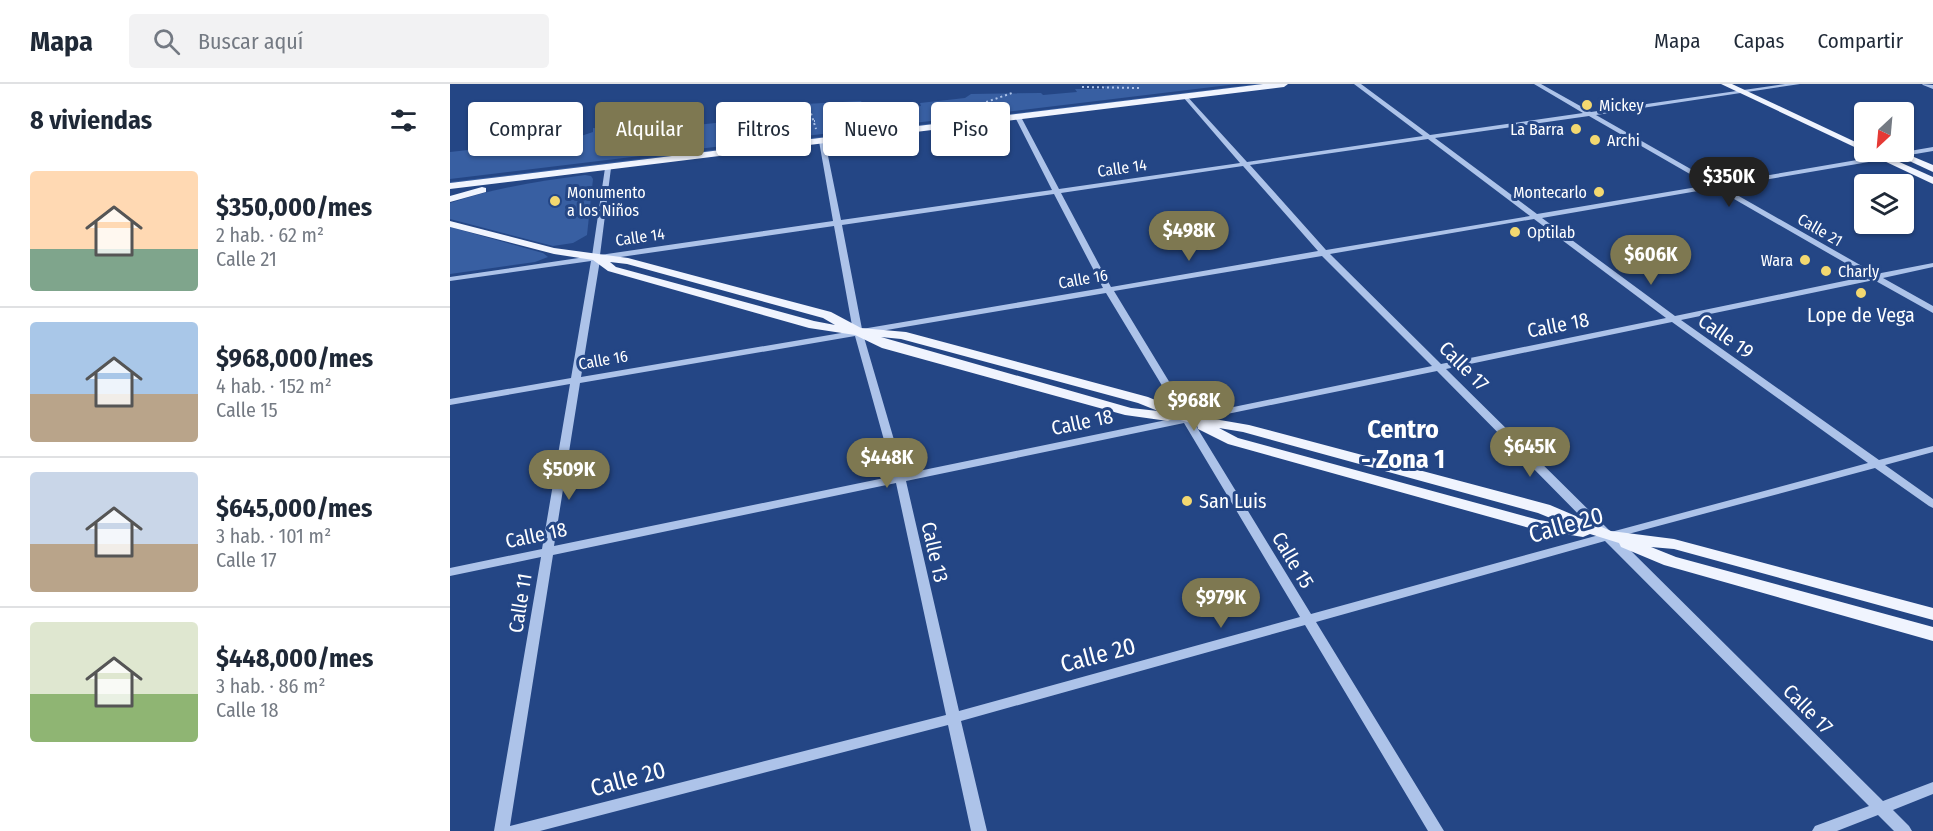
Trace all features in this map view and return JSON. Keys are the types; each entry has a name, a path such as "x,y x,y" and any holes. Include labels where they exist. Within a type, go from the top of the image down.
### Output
{"main road":[{"path":"450,186 564,174 819,138 1018,117 1284,84"},
{"path":"1725,84 1759,90 1844,128"},
{"path":"1745,88 1854,144"},
{"path":"1914,160 1933,169"},
{"path":"1892,162 1933,181"},
{"path":"450,200 505,184 564,174"},
{"path":"450,224 554,251 596,258 612,269 813,325 858,332 886,345 1130,412 1188,419 1233,441 1539,525 1674,544 1933,614"},
{"path":"1608,536 1670,561 1933,634"}],"street":[{"name":"Calle 19","path":"1357,84 1675,320 1933,504"},
{"name":"Calle 21","path":"1537,84 1933,310"},
{"path":"1759,90 1797,84"},
{"path":"1925,84 1933,87"},
{"name":"Calle 14","path":"450,279 838,221 1429,138 1745,88"},
{"name":"Calle 17","path":"1185,96 1324,253 1904,831"},
{"name":"Calle 15","path":"1018,117 1108,290 1436,831"},
{"name":"Calle 13","path":"819,138 838,221 858,332 900,478 979,831"},
{"name":"Calle 16","path":"1914,151 1933,149"},
{"name":"Calle 16","path":"450,402 1859,162"},
{"name":"Calle 11","path":"502,831 546,551 596,258 608,168"},
{"name":"Calle 18","path":"450,572 1933,265"},
{"name":"Calle 20","path":"515,831 954,718 1608,536 1933,449"},
{"path":"1820,831 1933,788"}],"path":[{"path":"1082,87 1147,87"},
{"path":"986,102 1012,93"},
{"path":"811,112 819,138"}],"shaded area":[{"path":"1237,84 1010,111 1010,102 931,102 931,121 919,122 920,103 965,98 971,94 1041,93 1043,95 1077,92 1075,89 1105,89 1104,86"},
{"path":"1257,84 1264,84 1010,115"},
{"path":"823,103 823,134 811,135 811,104"},
{"path":"716,123 716,147 704,148 704,124"},
{"path":"593,128 595,128 595,156 641,156 450,179 450,152 468,150 468,156 583,156 583,135 593,132"},
{"path":"664,156 672,156 450,183"},
{"path":"585,175 593,179 587,235 573,243 553,246 450,219 450,203 517,186"},
{"path":"450,227 543,253 548,257 535,262 450,274"}],"place":[{"name":"Mickey","path":"1587,105"},
{"name":"La Barra","path":"1576,129"},
{"name":"Archi","path":"1595,140"},
{"name":"Montecarlo","path":"1599,192"},
{"name":"Monumento a los Niños","path":"555,201"},
{"name":"Optilab","path":"1515,232"},
{"name":"Wara","path":"1805,260"},
{"name":"Charly","path":"1826,271"},
{"name":"Lope de Vega","path":"1861,293"},
{"name":"San Luis","path":"1187,501"}],"district":[{"name":"Centro - Zona 1","path":"1403,444"}]}
